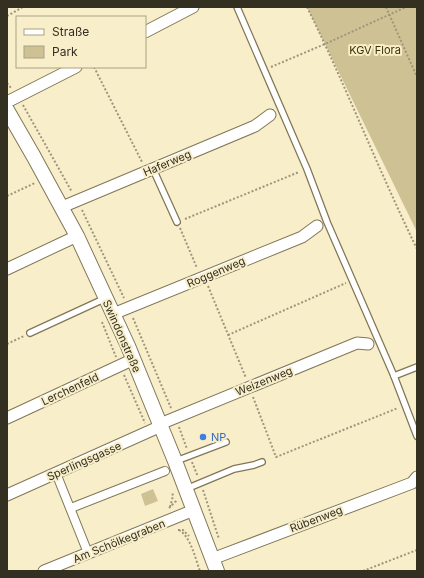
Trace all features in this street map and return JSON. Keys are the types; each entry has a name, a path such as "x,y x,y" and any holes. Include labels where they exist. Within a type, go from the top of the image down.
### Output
{"street":[{"path":"146,31 193,7"},
{"path":"7,102 74,68"},
{"name":"Swindonstraße","path":"7,110 77,236 100,301 113,314 134,359 156,427 176,462 179,490 194,510 214,565"},
{"name":"Haferweg","path":"62,207 255,126 270,115"},
{"name":"Roggenweg","path":"113,314 302,237 322,224"},
{"path":"7,269 77,236"},
{"name":"Weizenweg","path":"156,427 175,417 357,343 373,342"},
{"name":"Lerchenfeld","path":"7,418 134,359"},
{"name":"Sperlingsgasse","path":"7,495 156,427"},
{"path":"71,508 165,471"},
{"path":"56,473 88,553"},
{"name":"Rübenweg","path":"214,565 412,483 417,477"},
{"name":"Am Schölkegraben","path":"44,571 69,566 88,553 194,510"}],"lane":[{"path":"237,7 307,169 322,224 352,281 373,342 394,376 417,436"},
{"path":"270,115 282,111"},
{"path":"150,170 177,222"},
{"path":"30,333 100,301"},
{"path":"394,376 417,368"},
{"path":"176,462 226,442"},
{"path":"179,490 234,469 262,462"}],"path":[{"path":"7,16 23,7"},
{"path":"307,7 417,249"},
{"path":"386,7 417,77"},
{"path":"265,70 406,7"},
{"path":"95,68 150,170"},
{"path":"18,97 78,201 128,308 175,417"},
{"path":"307,169 177,222 250,387 276,457 405,405"},
{"path":"7,196 37,182"},
{"path":"228,335 352,281"},
{"path":"100,301 120,365 156,427"},
{"path":"7,344 30,333"},
{"path":"169,508 173,496 179,490"},
{"path":"178,530 181,530 189,540 200,571"},
{"path":"362,571 417,550"}],"green space":[{"name":"KGV Flora","path":"307,7 417,7 417,232"},
{"path":"153,489 158,501 145,506 141,494"}],"place":[{"name":"NP","path":"203,437"}]}
